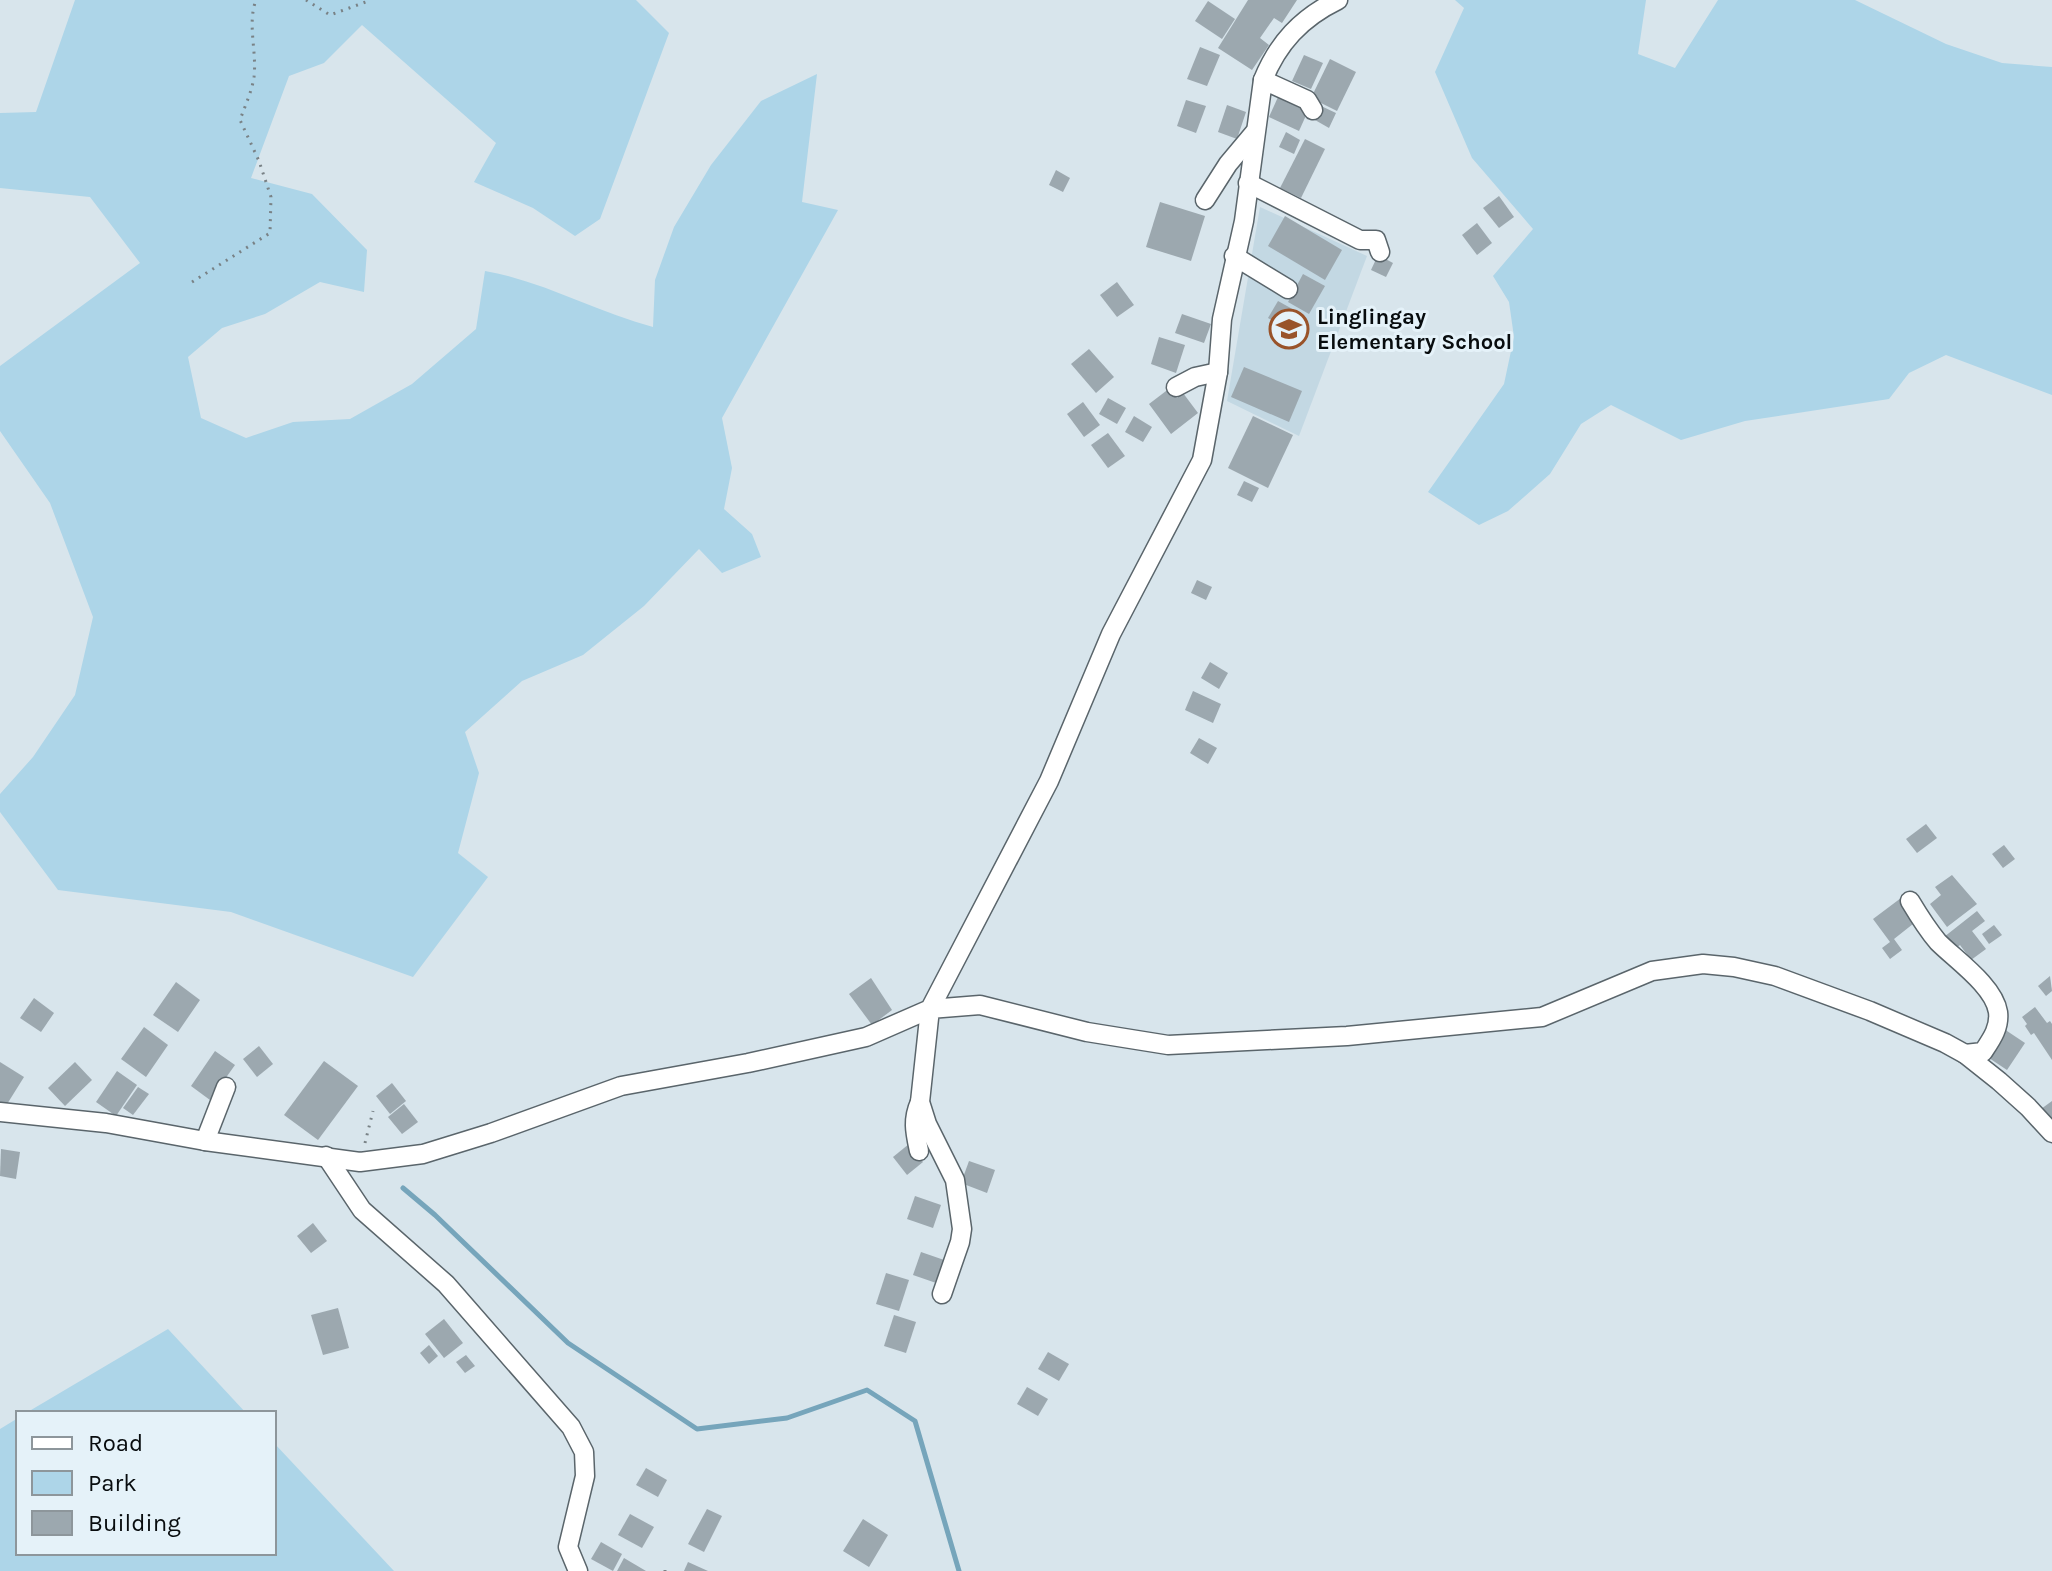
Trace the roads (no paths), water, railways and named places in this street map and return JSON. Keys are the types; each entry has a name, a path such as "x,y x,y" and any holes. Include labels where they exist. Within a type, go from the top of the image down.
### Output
{"street":[{"path":"919,1151 914,1128 915,1114 920,1102 930,1009 1049,781 1111,634 1202,460 1218,372 1222,319 1244,221 1263,80 1272,58 1290,32 1324,2"},
{"path":"1263,80 1307,100 1313,110"},
{"path":"1205,200 1228,164 1254,133"},
{"path":"1248,183 1360,240 1376,240 1380,252"},
{"path":"1234,256 1288,289"},
{"path":"1176,387 1195,377 1218,372"},
{"path":"1910,901 1925,926 1977,978 1998,1010 1998,1023 1983,1052 1965,1054"},
{"path":"0,1112 106,1123 205,1141 360,1162 423,1154 621,1086 866,1037 930,1009 980,1005 1087,1032 1168,1045 1347,1036 1542,1017 1652,971 1703,964 1775,976 1870,1011 1965,1054 2028,1107 2052,1133"},
{"path":"205,1141 226,1087"},
{"path":"920,1102 927,1124 955,1180 962,1229 942,1294"},
{"path":"326,1156 362,1210 446,1284 571,1427 584,1452 585,1476 568,1547 578,1571"}],"waterway":[{"path":"403,1188 568,1343 697,1429 787,1418 867,1390 915,1421 959,1571"}],"place":[{"name":"Linglingay Elementary School","path":"1289,329"}]}
